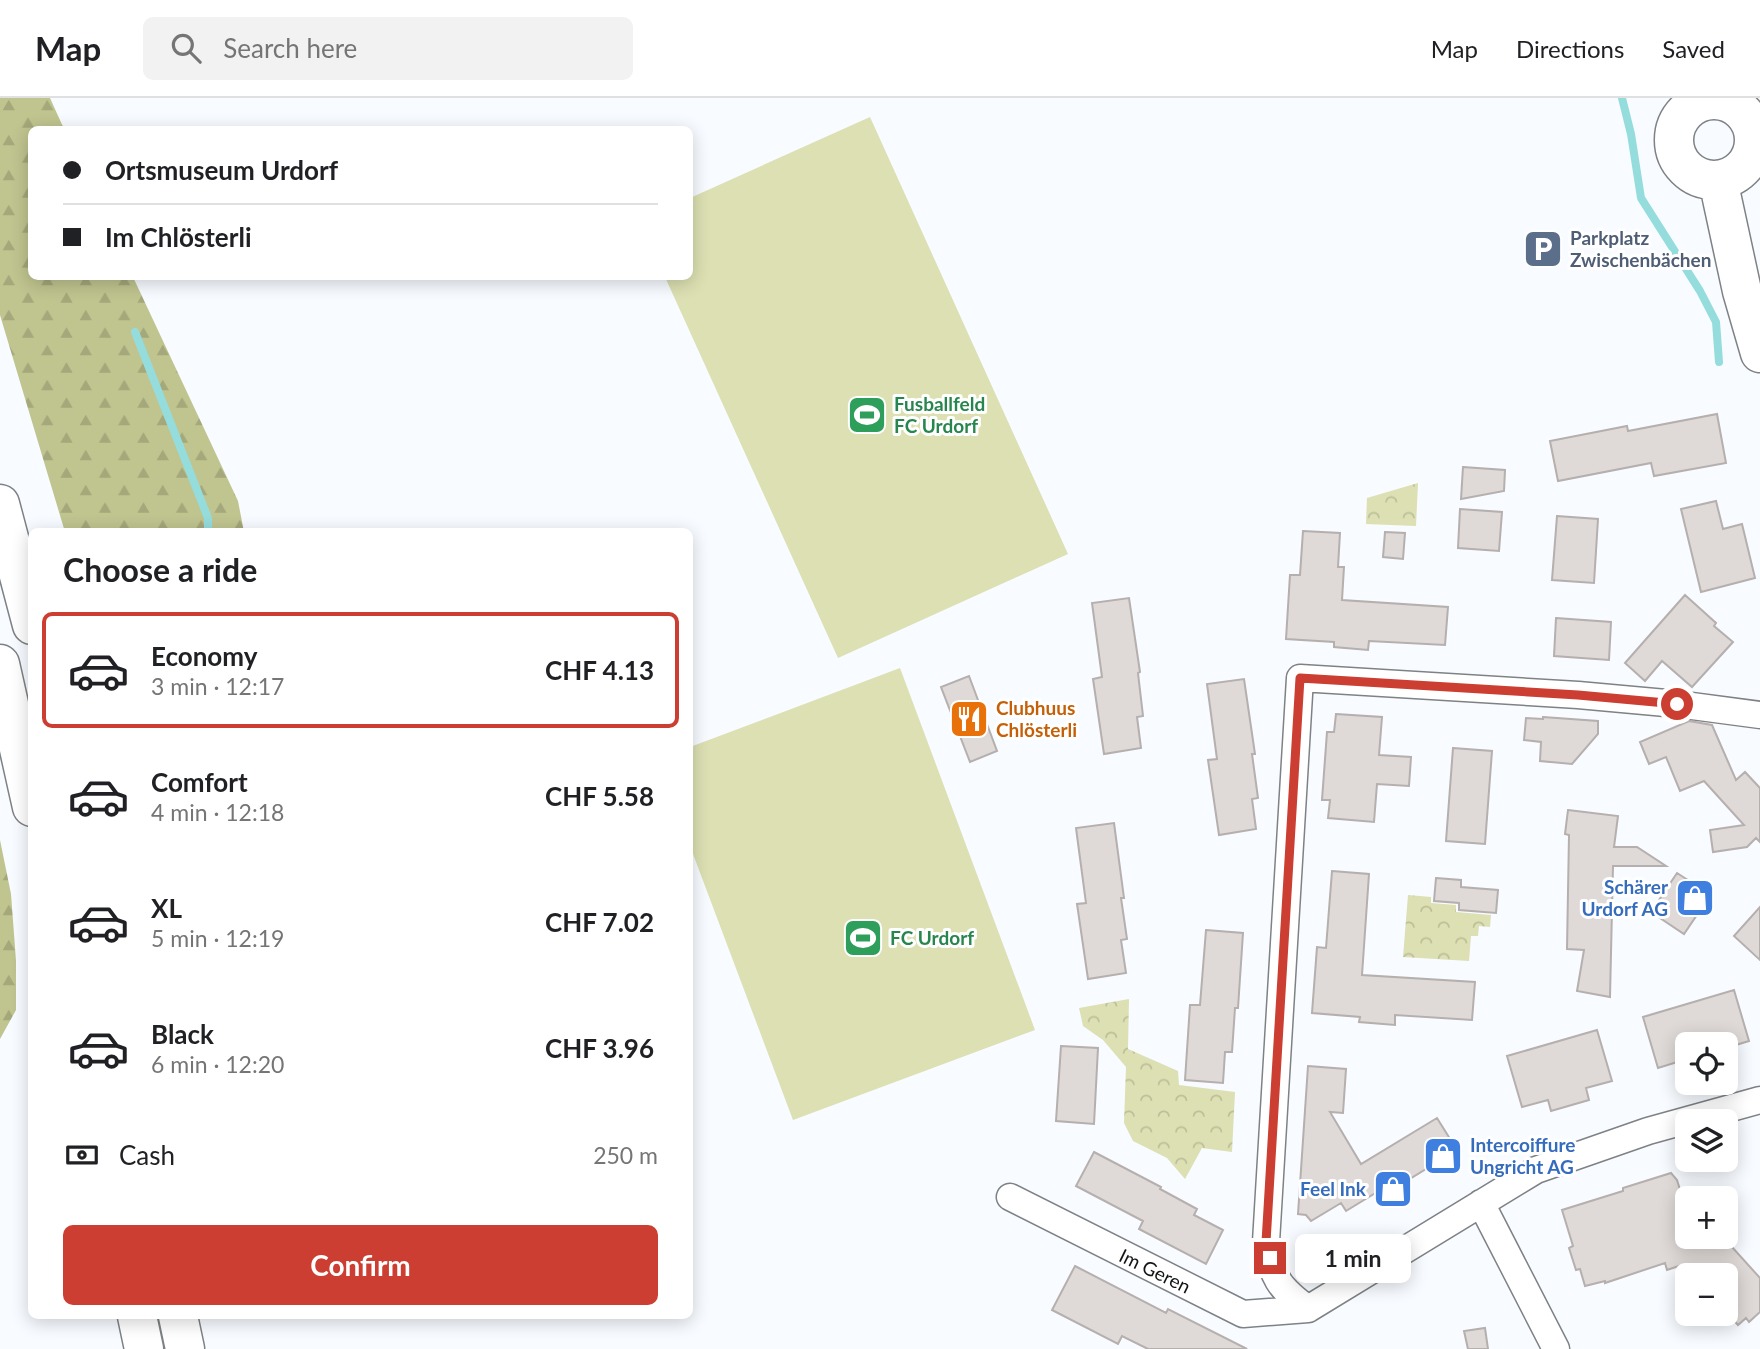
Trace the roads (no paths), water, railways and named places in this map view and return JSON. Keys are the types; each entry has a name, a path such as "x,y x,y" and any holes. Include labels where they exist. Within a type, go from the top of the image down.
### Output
{"main road":[{"path":"1709,99 1731,104 1740,110 1756,134 1751,154 1744,166 1732,176 1718,180 1703,179 1690,173 1680,162 1675,149 1674,136 1685,112 1709,99"},
{"path":"1718,180 1742,291 1760,353"},
{"path":"0,504 28,610"},
{"path":"0,664 28,789"},
{"path":"138,1319 144,1349"},
{"path":"179,1319 185,1349"}],"street":[{"path":"1760,715 1578,695 1300,678 1266,1242 1273,1274 1288,1294 1308,1309 1536,1170 1648,1130 1760,1100"},
{"name":"Im Geren","path":"1010,1197 1243,1314 1308,1309"},
{"path":"1481,1203 1556,1349"}],"waterway":[{"path":"1622,98 1631,134 1641,198 1700,291 1716,322 1719,362"},
{"path":"135,332 208,518 208,528"}],"place":[{"name":"Parkplatz Zwischenbächen","path":"1543,249"},
{"name":"Fusballfeld FC Urdorf","path":"867,415"},
{"name":"Clubhuus Chlösterli","path":"969,719"},
{"name":"Schärer Urdorf AG","path":"1695,898"},
{"name":"FC Urdorf","path":"863,938"},
{"name":"Intercoiffure Ungricht AG","path":"1443,1156"},
{"name":"Feel Ink","path":"1393,1189"}]}
